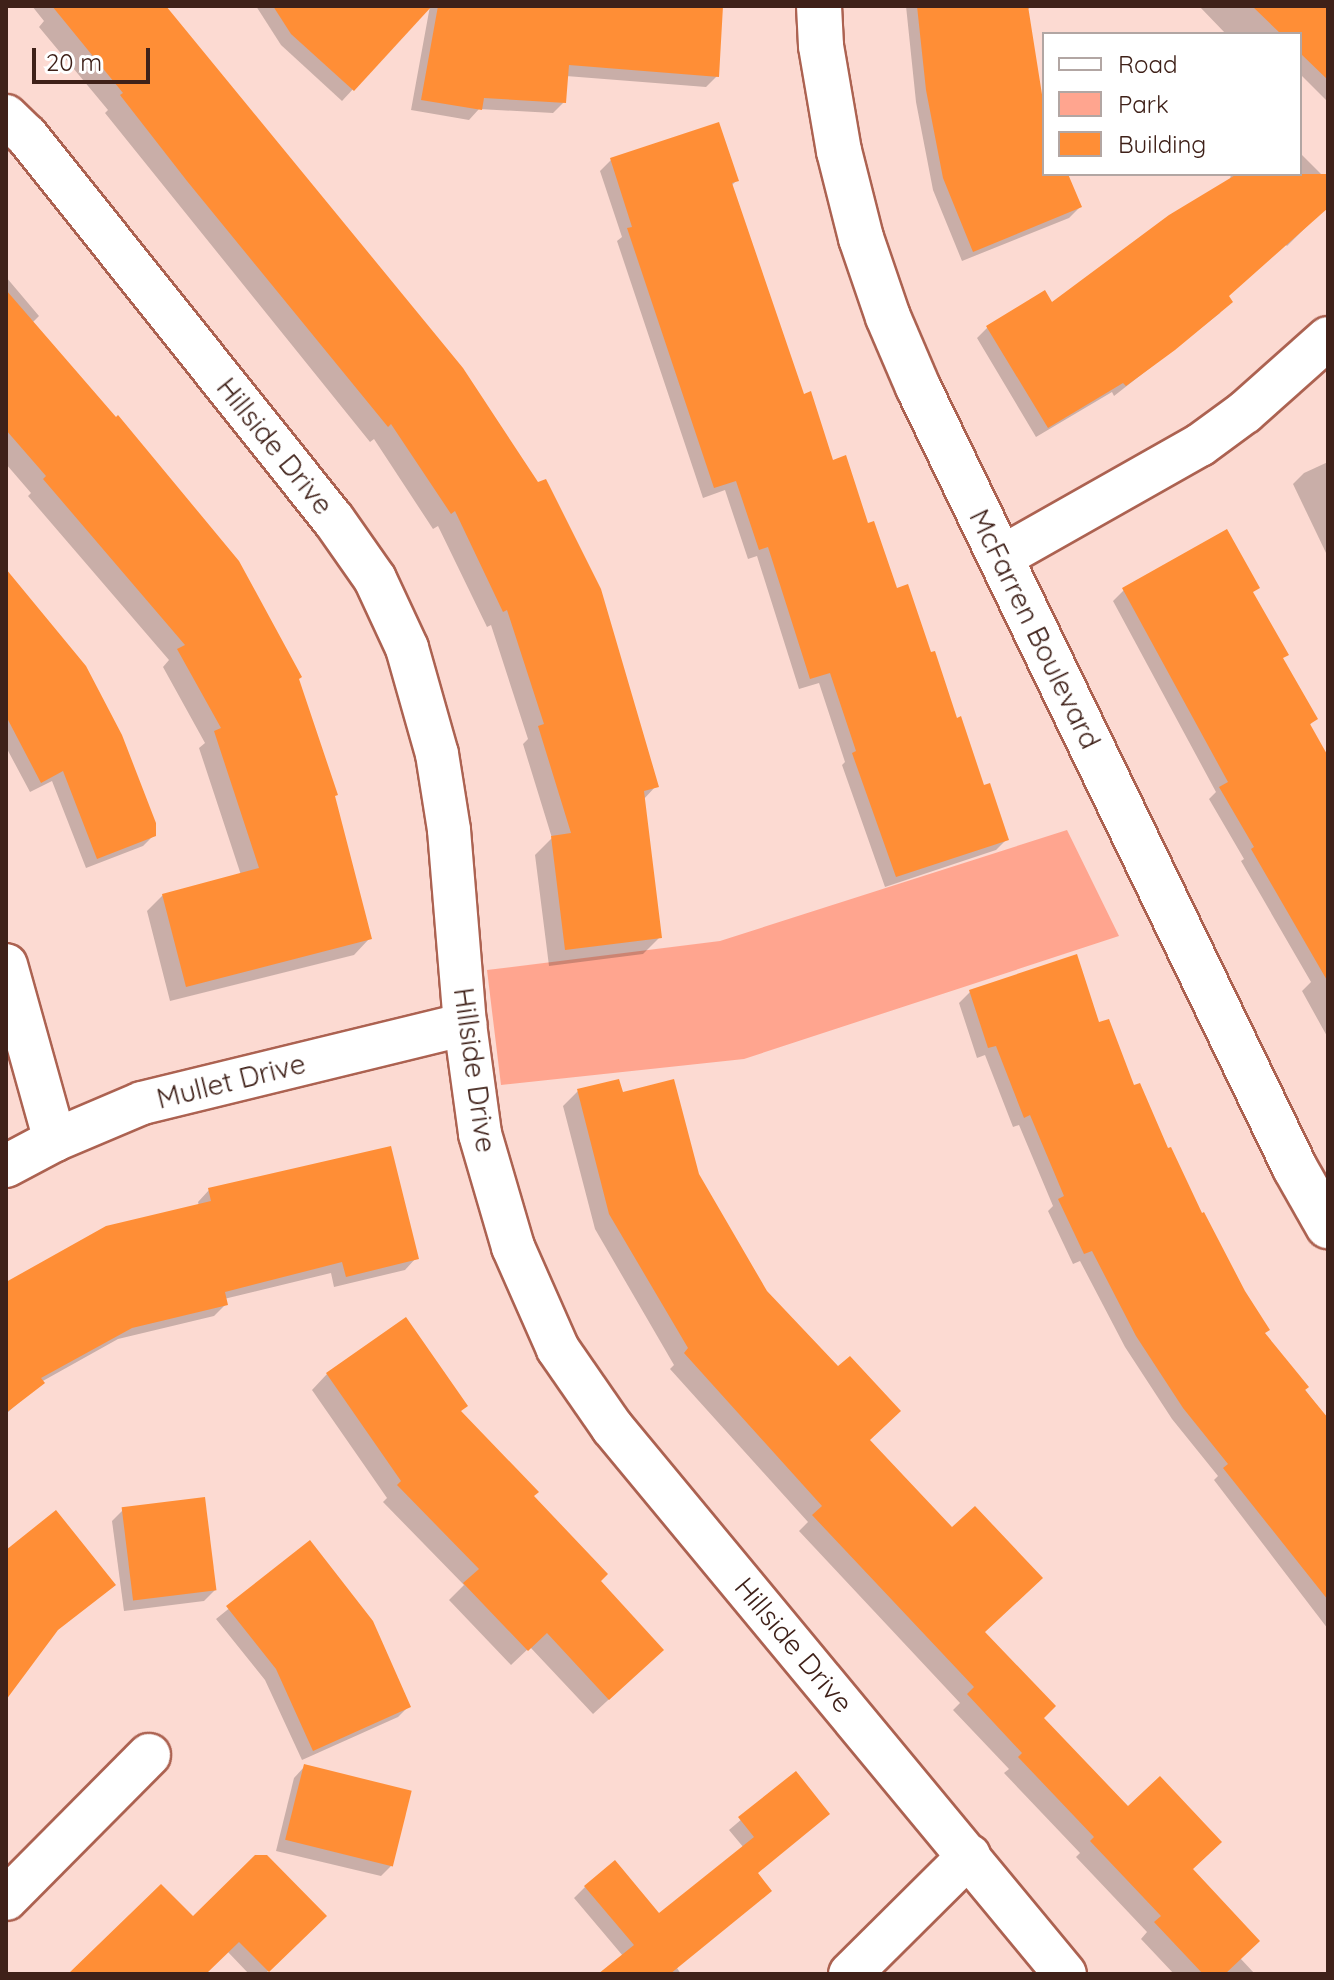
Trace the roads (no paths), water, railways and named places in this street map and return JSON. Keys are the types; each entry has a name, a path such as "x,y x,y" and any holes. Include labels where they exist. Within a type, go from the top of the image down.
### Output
{"street":[{"name":"McFarren Boulevard","path":"819,6 821,46 839,151 861,238 888,317 918,387 1295,1168 1328,1226"},
{"name":"Hillside Drive","path":"6,116 27,136 333,519 375,579 407,648 437,754 449,830 475,1110 493,1184 513,1247 558,1349 612,1427 1065,1974"},
{"path":"1000,558 1200,445 1245,412 1328,338"},
{"path":"6,965 55,1140"},
{"name":"Mullet Drive","path":"6,1166 55,1140 142,1103 465,1024"},
{"path":"6,1899 149,1755"},
{"path":"850,1974 969,1856"}]}
